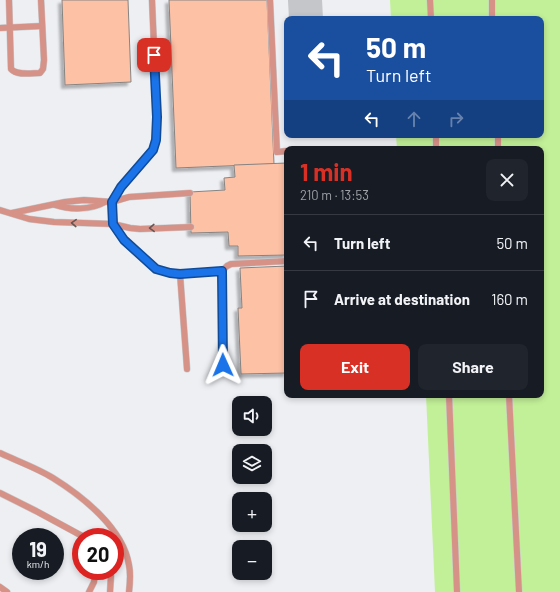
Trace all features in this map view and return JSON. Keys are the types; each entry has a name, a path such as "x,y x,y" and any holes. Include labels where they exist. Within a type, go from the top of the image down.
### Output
{"lane":[{"path":"9,0 12,70 16,73 40,73 44,66 41,0"},
{"path":"152,0 157,117 156,140 153,150 121,187 112,202 113,224 124,240 156,269 180,274 222,271"},
{"path":"270,0 277,152 284,151"},
{"path":"430,0 431,16"},
{"path":"492,0 492,16"},
{"path":"0,28 42,26"},
{"path":"8,214 53,204 84,200 112,202 129,197 190,193"},
{"path":"0,210 8,214 29,219 54,222 113,224 140,229 191,227"},
{"path":"223,365 222,271 226,266 231,264 284,261"},
{"path":"180,274 187,369"},
{"path":"449,398 457,592"},
{"path":"509,398 519,592"},
{"path":"0,453 52,477 86,502 112,527 124,548 129,564 130,592"},
{"path":"0,493 72,530"},
{"path":"89,592 94,580"},
{"path":"110,592 111,580"},
{"path":"0,587 7,592"}],"green space":[{"path":"390,0 560,0 560,592 435,592 426,398 544,398 544,146 397,146 396,138 544,138 544,16 391,16"}],"building":[{"path":"62,0 128,0 131,82 65,85"},
{"path":"169,0 267,0 274,164 176,168"},
{"path":"284,163 284,255 238,256 238,246 229,246 228,232 191,233 190,192 225,190 224,178 235,177 234,165"},
{"path":"284,266 284,373 241,374 238,308 242,308 240,268"}],"taxiway":[{"path":"305,0 306,16"}],"route":[{"path":"154,55 157,117 156,140 153,150 121,187 112,202 113,224 124,240 152,267 156,269 163,272 180,274 222,271 223,365"}]}
